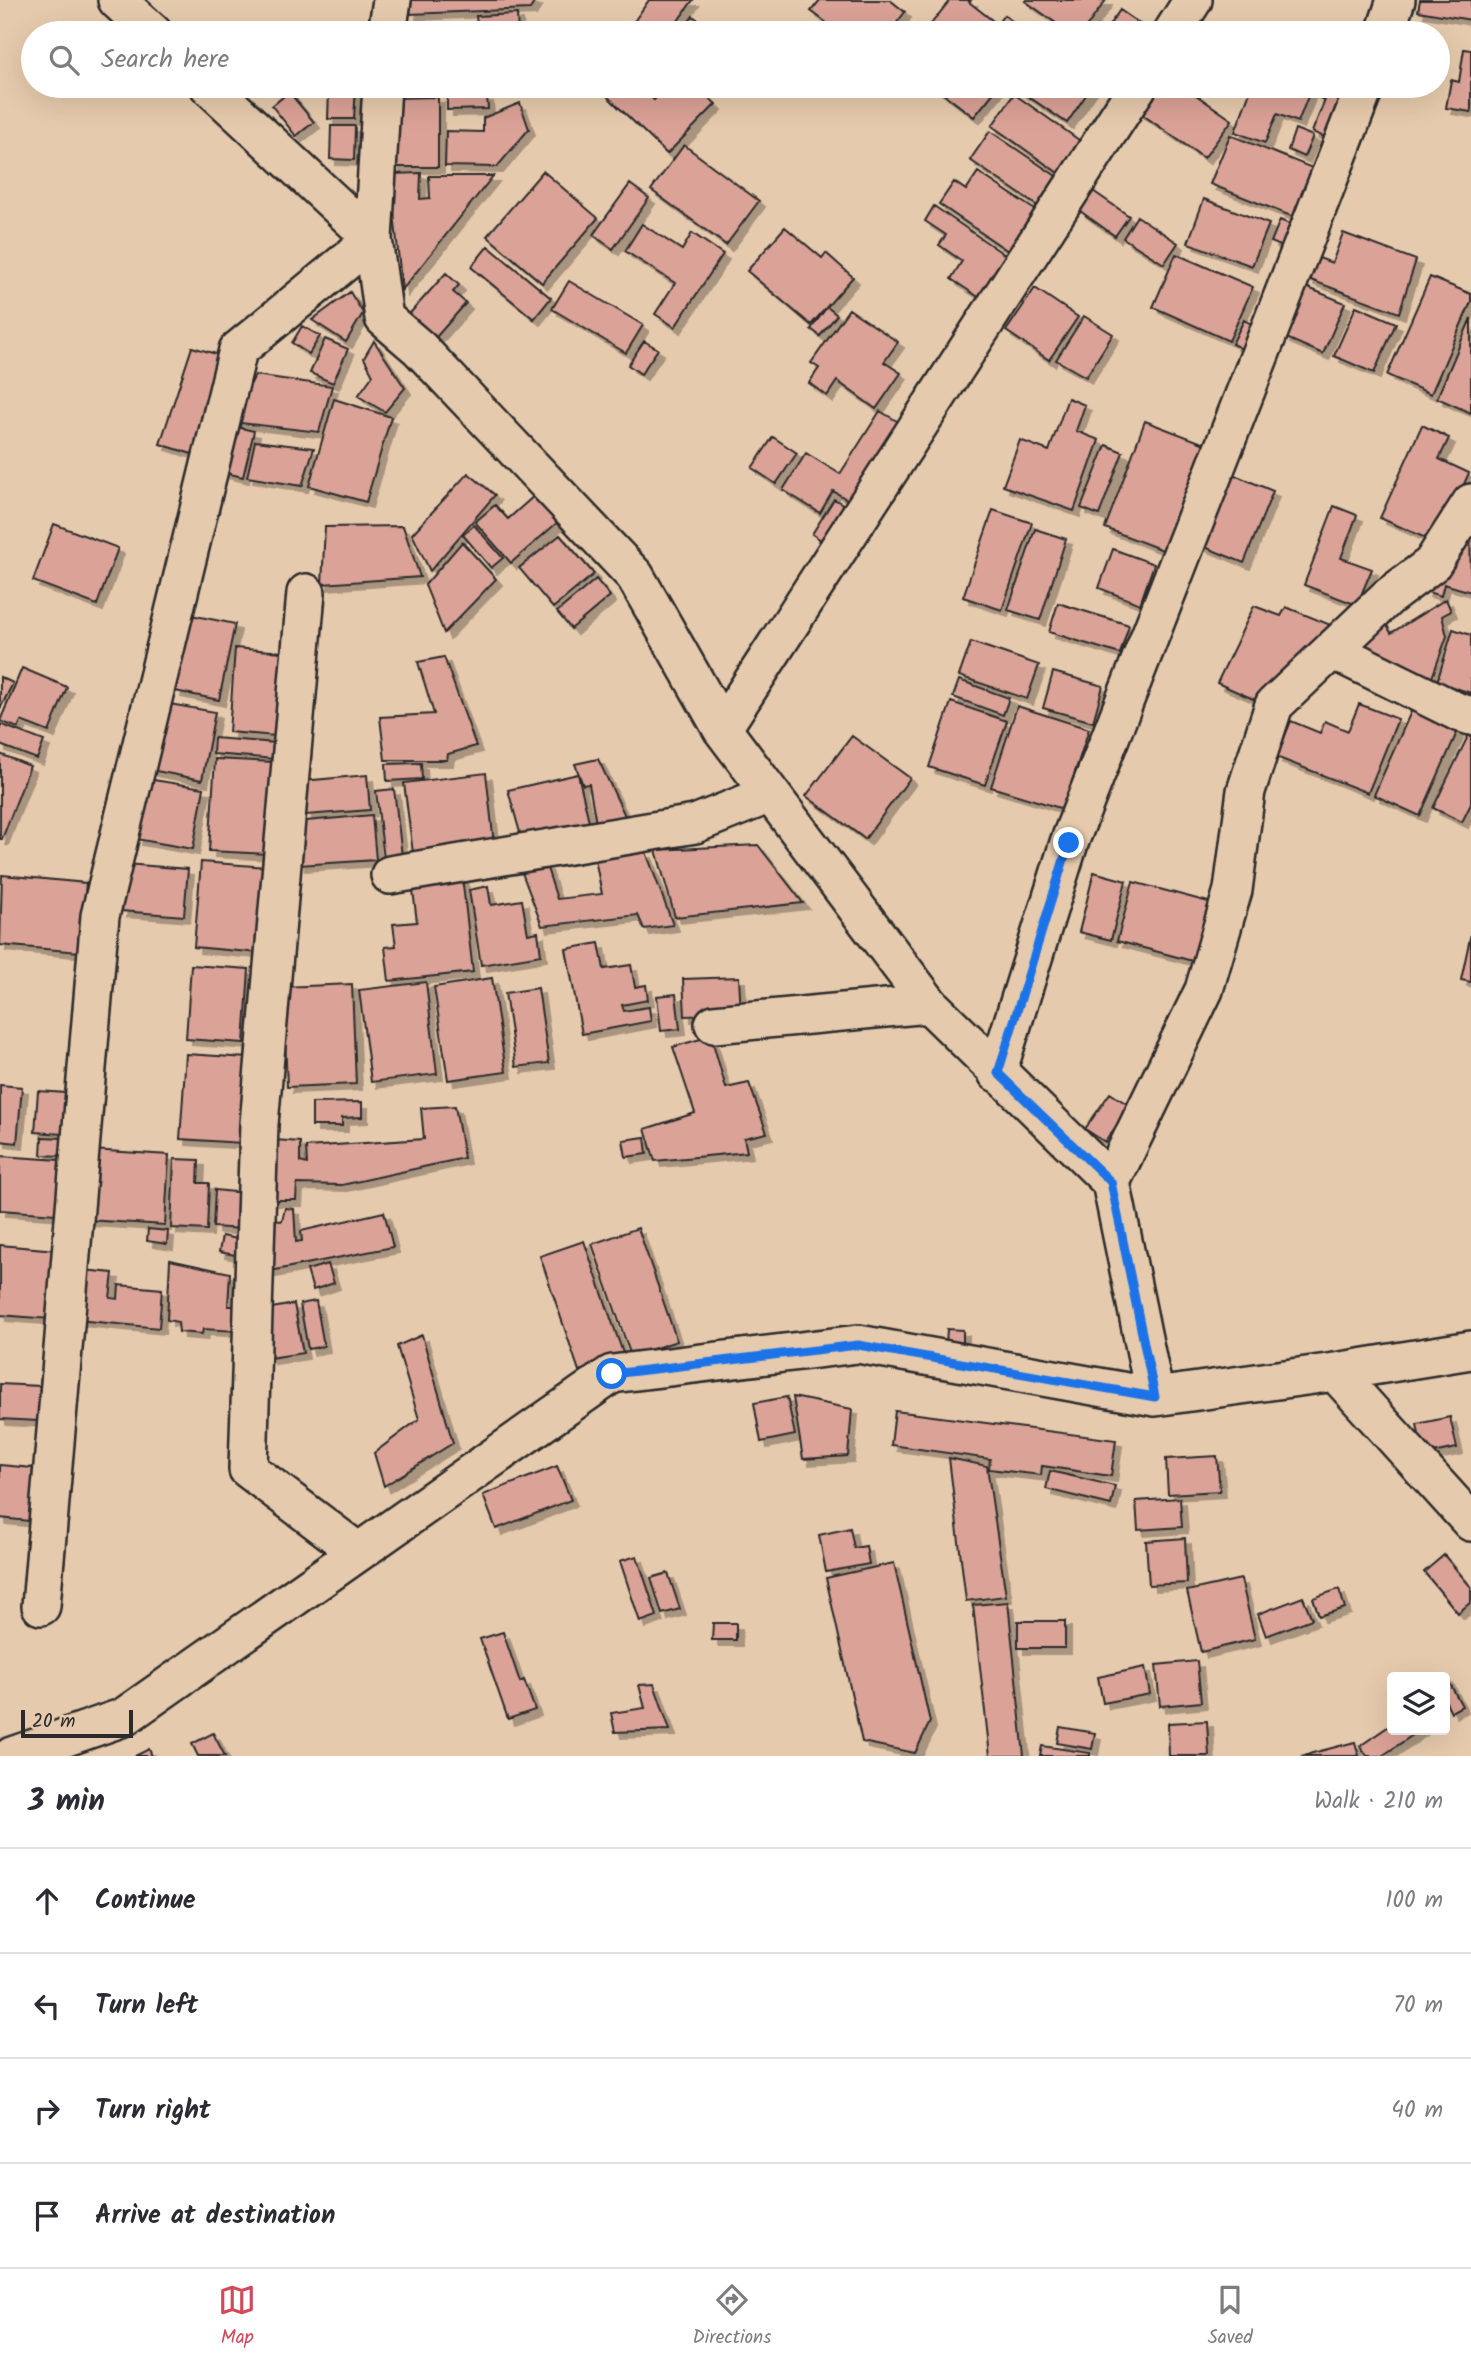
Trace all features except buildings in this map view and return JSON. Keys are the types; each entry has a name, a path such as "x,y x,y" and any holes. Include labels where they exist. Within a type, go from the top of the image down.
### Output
{"street":[{"path":"117,0 140,21"},
{"path":"389,21 392,0"},
{"path":"1180,21 1193,0"},
{"path":"1389,21 1396,0"},
{"path":"222,98 373,239"},
{"path":"381,98 373,239 384,318 419,348 635,576 722,729 929,1004 1111,1182 1155,1397"},
{"path":"722,729 1130,98"},
{"path":"998,1073 1069,843 1360,98"},
{"path":"41,1606 100,916 238,350 373,239"},
{"path":"1111,1182 1204,990 1233,890 1246,791 1274,705 1388,597 1433,564 1471,503"},
{"path":"306,593 259,1124 248,1469 359,1552"},
{"path":"1332,650 1471,716"},
{"path":"390,874 695,824 770,794"},
{"path":"714,1024 929,1004"},
{"path":"12,1756 124,1717 612,1374 858,1345 1155,1397 1471,1350"},
{"path":"1335,1372 1471,1522"}],"route":[{"path":"612,1374 858,1345 1155,1397 1111,1182 998,1073 1069,843"}]}
